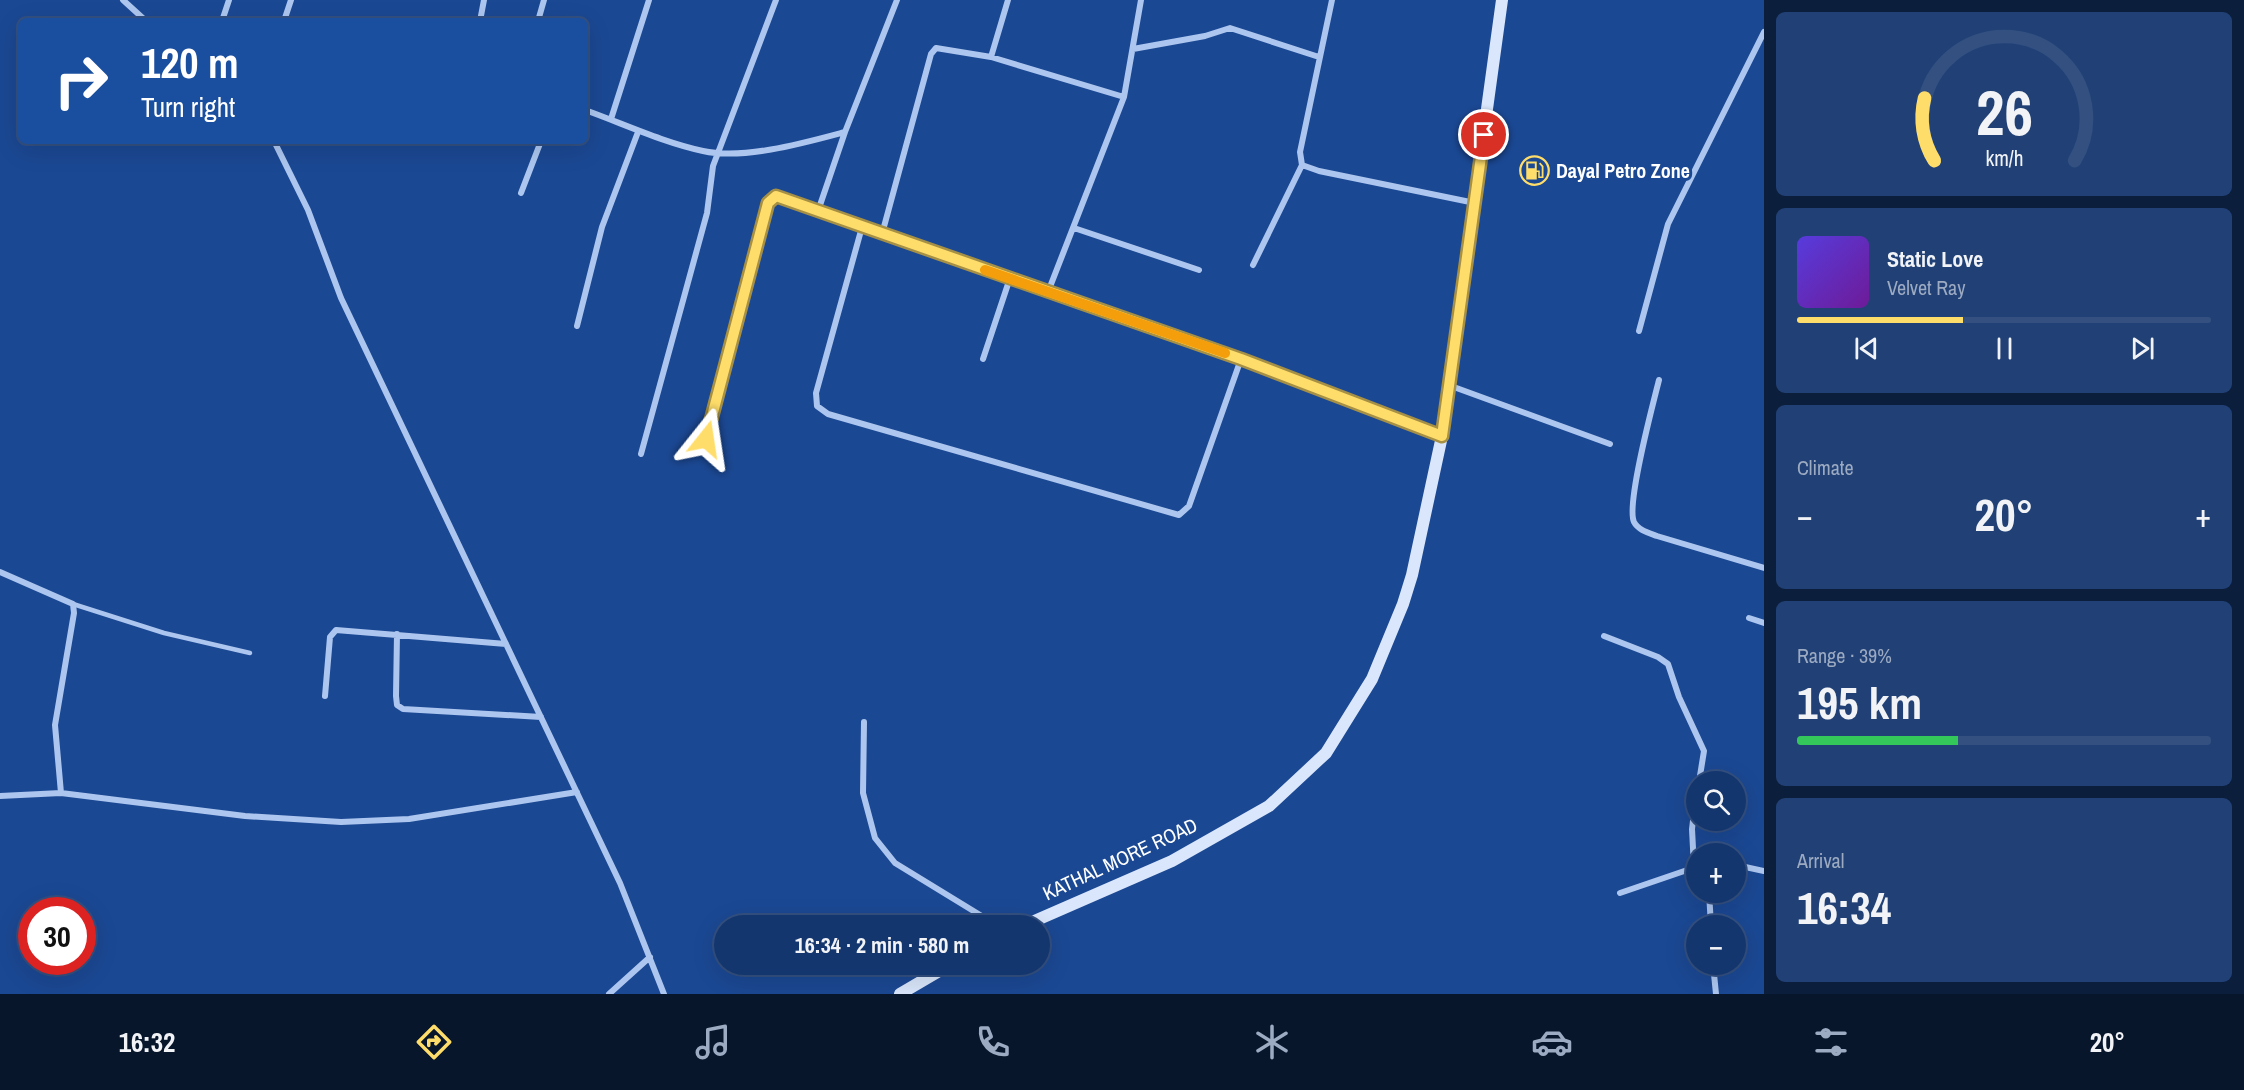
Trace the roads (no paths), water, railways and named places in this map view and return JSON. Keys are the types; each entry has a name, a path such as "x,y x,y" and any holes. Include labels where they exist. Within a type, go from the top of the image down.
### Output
{"main road":[{"name":"KATHAL MORE ROAD","path":"1048,915 1172,861 1269,806 1326,753 1372,679 1403,604 1424,527 1442,436 1451,386 1502,0"},
{"path":"900,994 932,975"}],"street":[{"path":"123,0 143,18"},
{"path":"223,18 229,0"},
{"path":"285,18 291,0"},
{"path":"481,18 484,0"},
{"path":"539,18 544,0"},
{"path":"611,119 649,0"},
{"path":"641,454 706,213 717,152 776,0"},
{"path":"818,211 845,132 897,0"},
{"path":"991,57 1008,0"},
{"path":"1048,292 1124,97 1141,0"},
{"path":"1253,265 1302,165 1300,153 1332,0"},
{"path":"1133,49 1205,36 1230,28 1319,57"},
{"path":"1639,331 1668,224 1764,32"},
{"path":"882,234 931,54 936,48 991,57 1124,97"},
{"path":"588,111 638,132 705,152 739,152 802,143 845,132"},
{"path":"578,326 602,227 638,132"},
{"path":"275,144 308,210 341,298 620,883 664,994"},
{"path":"521,193 540,144"},
{"path":"1302,165 1319,171 1475,203"},
{"path":"706,439 768,203 776,196 1241,359 1442,436"},
{"path":"862,227 816,393 817,406 828,414 1179,515 1189,506 1241,359"},
{"path":"1074,228 1198,270"},
{"path":"983,359 1010,278"},
{"path":"1659,381 1642,453 1633,511 1634,522 1642,530 1657,536 1764,568"},
{"path":"1451,386 1611,444"},
{"path":"0,572 73,604 74,613 55,725 61,793"},
{"path":"1749,618 1764,622"},
{"path":"325,696 332,632 336,630 506,644"},
{"path":"396,634 396,696 397,705 403,709 542,717"},
{"path":"1604,636 1658,657 1668,664 1679,698 1704,751 1701,771"},
{"path":"864,722 863,793 875,838 895,863 980,915"},
{"path":"0,796 61,793 245,816 341,822 409,819 577,792"},
{"path":"1746,867 1764,871"},
{"path":"1620,893 1686,871"},
{"path":"609,994 650,957"},
{"path":"1714,975 1716,994"}],"lane":[{"path":"73,604 164,633 250,653"}],"place":[{"name":"Dayal Petro Zone","path":"1535,171"}]}
